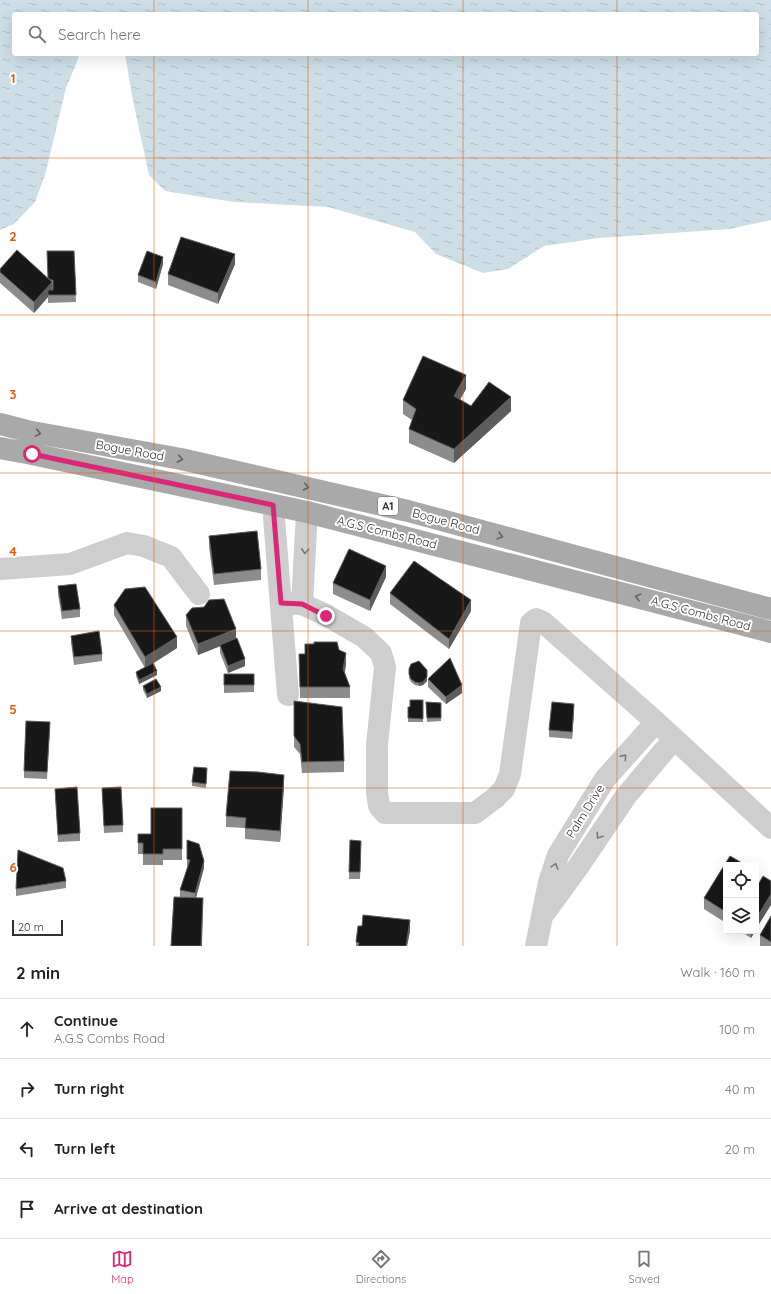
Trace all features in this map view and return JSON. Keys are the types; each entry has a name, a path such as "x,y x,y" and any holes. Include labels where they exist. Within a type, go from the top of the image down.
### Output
{"main road":[{"name":"Bogue Road","path":"1,431 27,431 181,459 408,510 771,609"},
{"name":"A.G.S Combs Road","path":"0,448 40,455 308,512 771,632"}],"street":[{"path":"273,505 291,603"},
{"path":"288,695 291,603 308,512"},
{"path":"0,569 70,564 127,543 144,546 171,557 199,594"},
{"path":"291,603 326,616 364,637 381,653 385,667 377,745 377,792 379,806 385,813 475,813 504,789 510,774 531,623 536,619 543,622 674,739 769,819"},
{"name":"Palm Drive","path":"536,946 549,882 558,855 605,779 656,722"},
{"name":"Palm Drive","path":"542,917 626,796 674,739"},
{"path":"595,795 616,811"}],"water":[{"path":"0,0 771,0 771,220 730,229 599,238 544,246 508,269 483,273 436,254 415,232 328,207 234,202 165,191 149,175 132,96 125,56 759,56 759,12 12,12 12,56 79,56 66,88 45,175 35,202 14,224 0,230"}],"building":[{"path":"181,237 235,254 218,293 168,274"},
{"path":"17,250 52,282 34,302 0,272 0,269"},
{"path":"47,251 74,251 76,295 48,295 48,290 53,290 53,280 48,278"},
{"path":"147,251 163,257 156,282 138,275"},
{"path":"423,356 466,375 454,396 471,406 489,382 511,397 454,449 409,429 416,409 403,400"},
{"path":"257,531 261,569 214,574 209,536"},
{"path":"349,549 386,566 370,600 333,583"},
{"path":"414,561 471,600 449,639 390,593"},
{"path":"76,584 80,609 62,611 58,586"},
{"path":"145,587 177,637 145,657 114,605 125,589"},
{"path":"224,599 236,629 198,644 186,615 192,608 204,607 209,600"},
{"path":"99,631 102,654 74,657 71,636"},
{"path":"237,638 245,659 228,666 220,645"},
{"path":"314,642 337,642 339,650 346,653 343,669 350,687 300,687 299,654 305,654 305,644 314,644"},
{"path":"450,658 462,685 446,697 428,679"},
{"path":"419,661 427,670 427,677 423,682 419,683 411,679 409,669 411,664"},
{"path":"153,663 157,671 139,680 136,672"},
{"path":"224,674 254,674 254,685 224,685"},
{"path":"156,679 161,687 147,694 143,686"},
{"path":"410,700 423,700 423,719 408,718 408,707 410,707"},
{"path":"294,701 342,707 344,761 302,762 300,744 294,736"},
{"path":"426,702 441,703 441,718 427,718"},
{"path":"552,702 574,704 572,732 549,730"},
{"path":"26,721 50,722 47,772 24,771"},
{"path":"194,767 207,768 206,784 192,782"},
{"path":"230,771 284,775 280,831 245,828 246,818 226,816"},
{"path":"77,787 80,833 58,835 55,789"},
{"path":"121,787 123,825 104,826 102,788"},
{"path":"151,808 182,808 182,849 163,849 163,854 143,854 143,843 138,843 138,834 151,834"},
{"path":"187,840 199,844 204,861 195,893 180,890 190,860 187,859"},
{"path":"350,840 361,841 360,872 349,872"},
{"path":"18,850 63,868 66,881 16,889"},
{"path":"730,856 740,862 726,862"},
{"path":"723,867 723,910 704,898"},
{"path":"763,876 771,881 771,894 759,914 759,898 759,883"},
{"path":"174,897 203,898 201,946 171,946"},
{"path":"363,915 410,920 406,946 358,946 359,943 356,942 358,926 362,926"},
{"path":"771,916 771,942 760,935"}],"route":[{"path":"32,454 273,505 281,603 302,604 326,616"}]}
